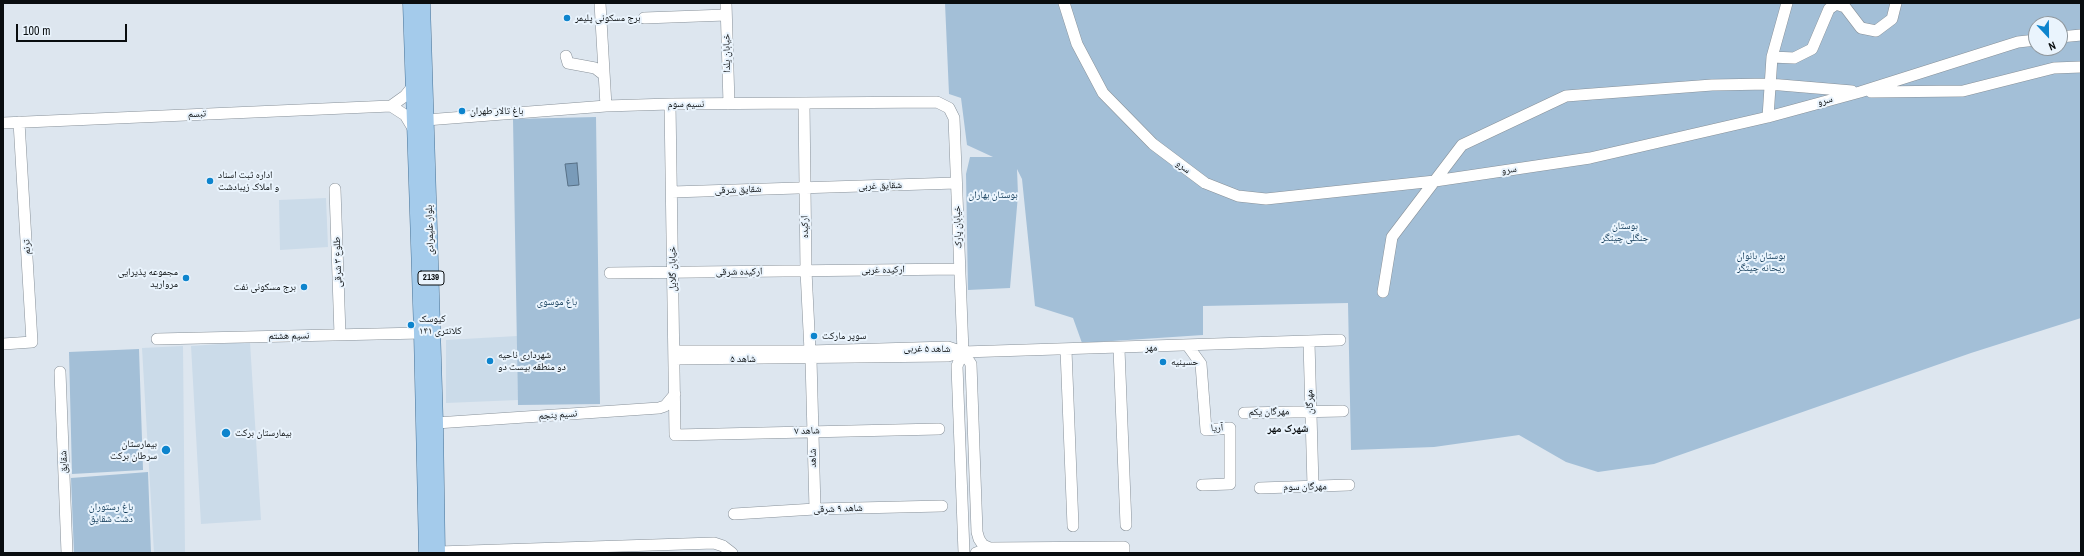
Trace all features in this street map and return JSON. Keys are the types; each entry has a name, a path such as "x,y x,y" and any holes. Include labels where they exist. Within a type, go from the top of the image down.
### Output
{"main road":[{"name":"بلوار علیمرادی","path":"410,3 421,333 434,553"},
{"name":"بلوار علیمرادی","path":"423,3 436,423 434,553"}],"street":[{"path":"600,3 606,106"},
{"name":"خیابان یلدا","path":"726,3 729,104"},
{"name":"سرو","path":"1064,3 1077,44 1103,93 1153,144 1205,184 1238,196 1266,199 1435,181 1590,158 1768,117 1860,92 2018,42 2028,41"},
{"path":"1768,117 1772,57 1787,3"},
{"path":"1772,57 1794,58 1812,48 1829,9 1836,4 1845,8 1861,28 1876,31 1892,19 1896,3"},
{"path":"644,18 726,15"},
{"path":"2068,36 2081,35"},
{"path":"566,56 568,63 595,68 604,75"},
{"path":"1383,292 1392,238 1462,146 1566,96 1712,85 1769,84 1860,92 1963,91 2054,68 2081,67"},
{"path":"413,86 405,96 392,106 405,115 414,130"},
{"name":"نسیم سوم","path":"426,120 606,106 670,104 937,102 945,105"},
{"name":"ارکیده","path":"804,103 806,271 811,355"},
{"name":"خیابان گلایل","path":"670,104 675,435"},
{"name":"خیابان پارک","path":"945,105 949,108 954,118 962,352 957,366 964,553"},
{"name":"تبسم","path":"3,123 392,106"},
{"name":"ترنم","path":"3,344 32,342 19,122"},
{"name":"شقایق غربی","path":"805,188 956,183"},
{"name":"شقایق شرقی","path":"672,192 805,188"},
{"name":"طلوع ۳ شرقی","path":"335,189 340,335"},
{"name":"ارکیده غربی","path":"806,271 959,269"},
{"name":"ارکیده شرقی","path":"673,272 806,271"},
{"path":"610,273 673,272"},
{"name":"نسیم هشتم","path":"157,339 421,333"},
{"name":"مهر","path":"962,352 1119,349 1340,340"},
{"name":"مهرگان","path":"1309,342 1313,486"},
{"name":"آریا","path":"1188,346 1202,364 1206,430 1230,428 1230,484 1202,484"},
{"path":"1119,349 1126,525"},
{"path":"1066,350 1073,526"},
{"name":"خیابان پارک","path":"962,352 971,364 977,532 983,545 990,548"},
{"name":"شاهد ۵ غربی","path":"811,355 948,356 962,352"},
{"name":"شاهد ۵","path":"674,355 811,355"},
{"name":"شاهد","path":"811,355 814,510"},
{"name":"شقایق","path":"60,372 67,553"},
{"name":"نسیم پنجم","path":"436,423 659,408 665,406 675,394"},
{"name":"مهرگان یکم","path":"1244,413 1343,411"},
{"name":"شاهد ۷","path":"675,435 939,429"},
{"name":"مهرگان سوم","path":"1260,488 1350,485"},
{"name":"شاهد ۹ شرقی","path":"734,514 942,506"},
{"path":"434,553 714,543 723,546 732,553"},
{"path":"976,553 990,548 1100,550 1124,546 1124,553"}],"shaded area":[{"path":"577,163 579,185 568,186 565,164"},
{"path":"326,198 328,247 280,250 279,200"},
{"path":"517,336 518,400 446,403 446,340"},
{"name":"بیمارستان برکت","path":"250,342 261,520 201,524 191,346"},
{"name":"بیمارستان سرطان برکت","path":"183,346 185,553 154,553 142,348"}],"green space":[{"name":"بوستان جنگلی چیتگر","path":"945,3 2081,3 2081,318 1971,353 1654,464 1598,472 1566,462 1519,435 1434,447 1351,450 1348,303 1203,306 1203,335 1082,343 1073,318 1035,306 1022,179 1017,169 1018,195 1010,288 968,290 966,174 970,157 993,157 967,145 961,98 949,94"},
{"name":"باغ موسوی","path":"596,117 600,404 518,405 513,119"},
{"path":"139,349 143,470 72,474 69,352"},
{"name":"باغ رستوران دشت شقایق","path":"148,472 151,553 74,553 71,478"}],"place":[{"name":"برج مسکونی پلیمر","path":"567,18"},
{"name":"باغ تالار طهران","path":"462,111"},
{"name":"اداره ثبت اسناد و املاک زیبادشت","path":"210,181"},
{"name":"مجموعه پذیرایی مروارید","path":"186,278"},
{"name":"برج مسکونی نفت","path":"304,287"},
{"name":"کیوسک کلانتری ۱۴۱","path":"411,325"},
{"name":"سوپر مارکت","path":"814,336"},
{"name":"شهرداری ناحیه دو منطقه بیست دو","path":"490,361"},
{"name":"حسینیه","path":"1163,362"},
{"name":"بیمارستان برکت","path":"226,433"},
{"name":"بیمارستان سرطان برکت","path":"166,450"}],"district":[{"name":"شهرک مهر","path":"1288,429"}],"park label":[{"name":"بوستان بهاران","path":"993,195"},
{"name":"بوستان بانوان ریحانه چیتگر","path":"1761,262"}]}
